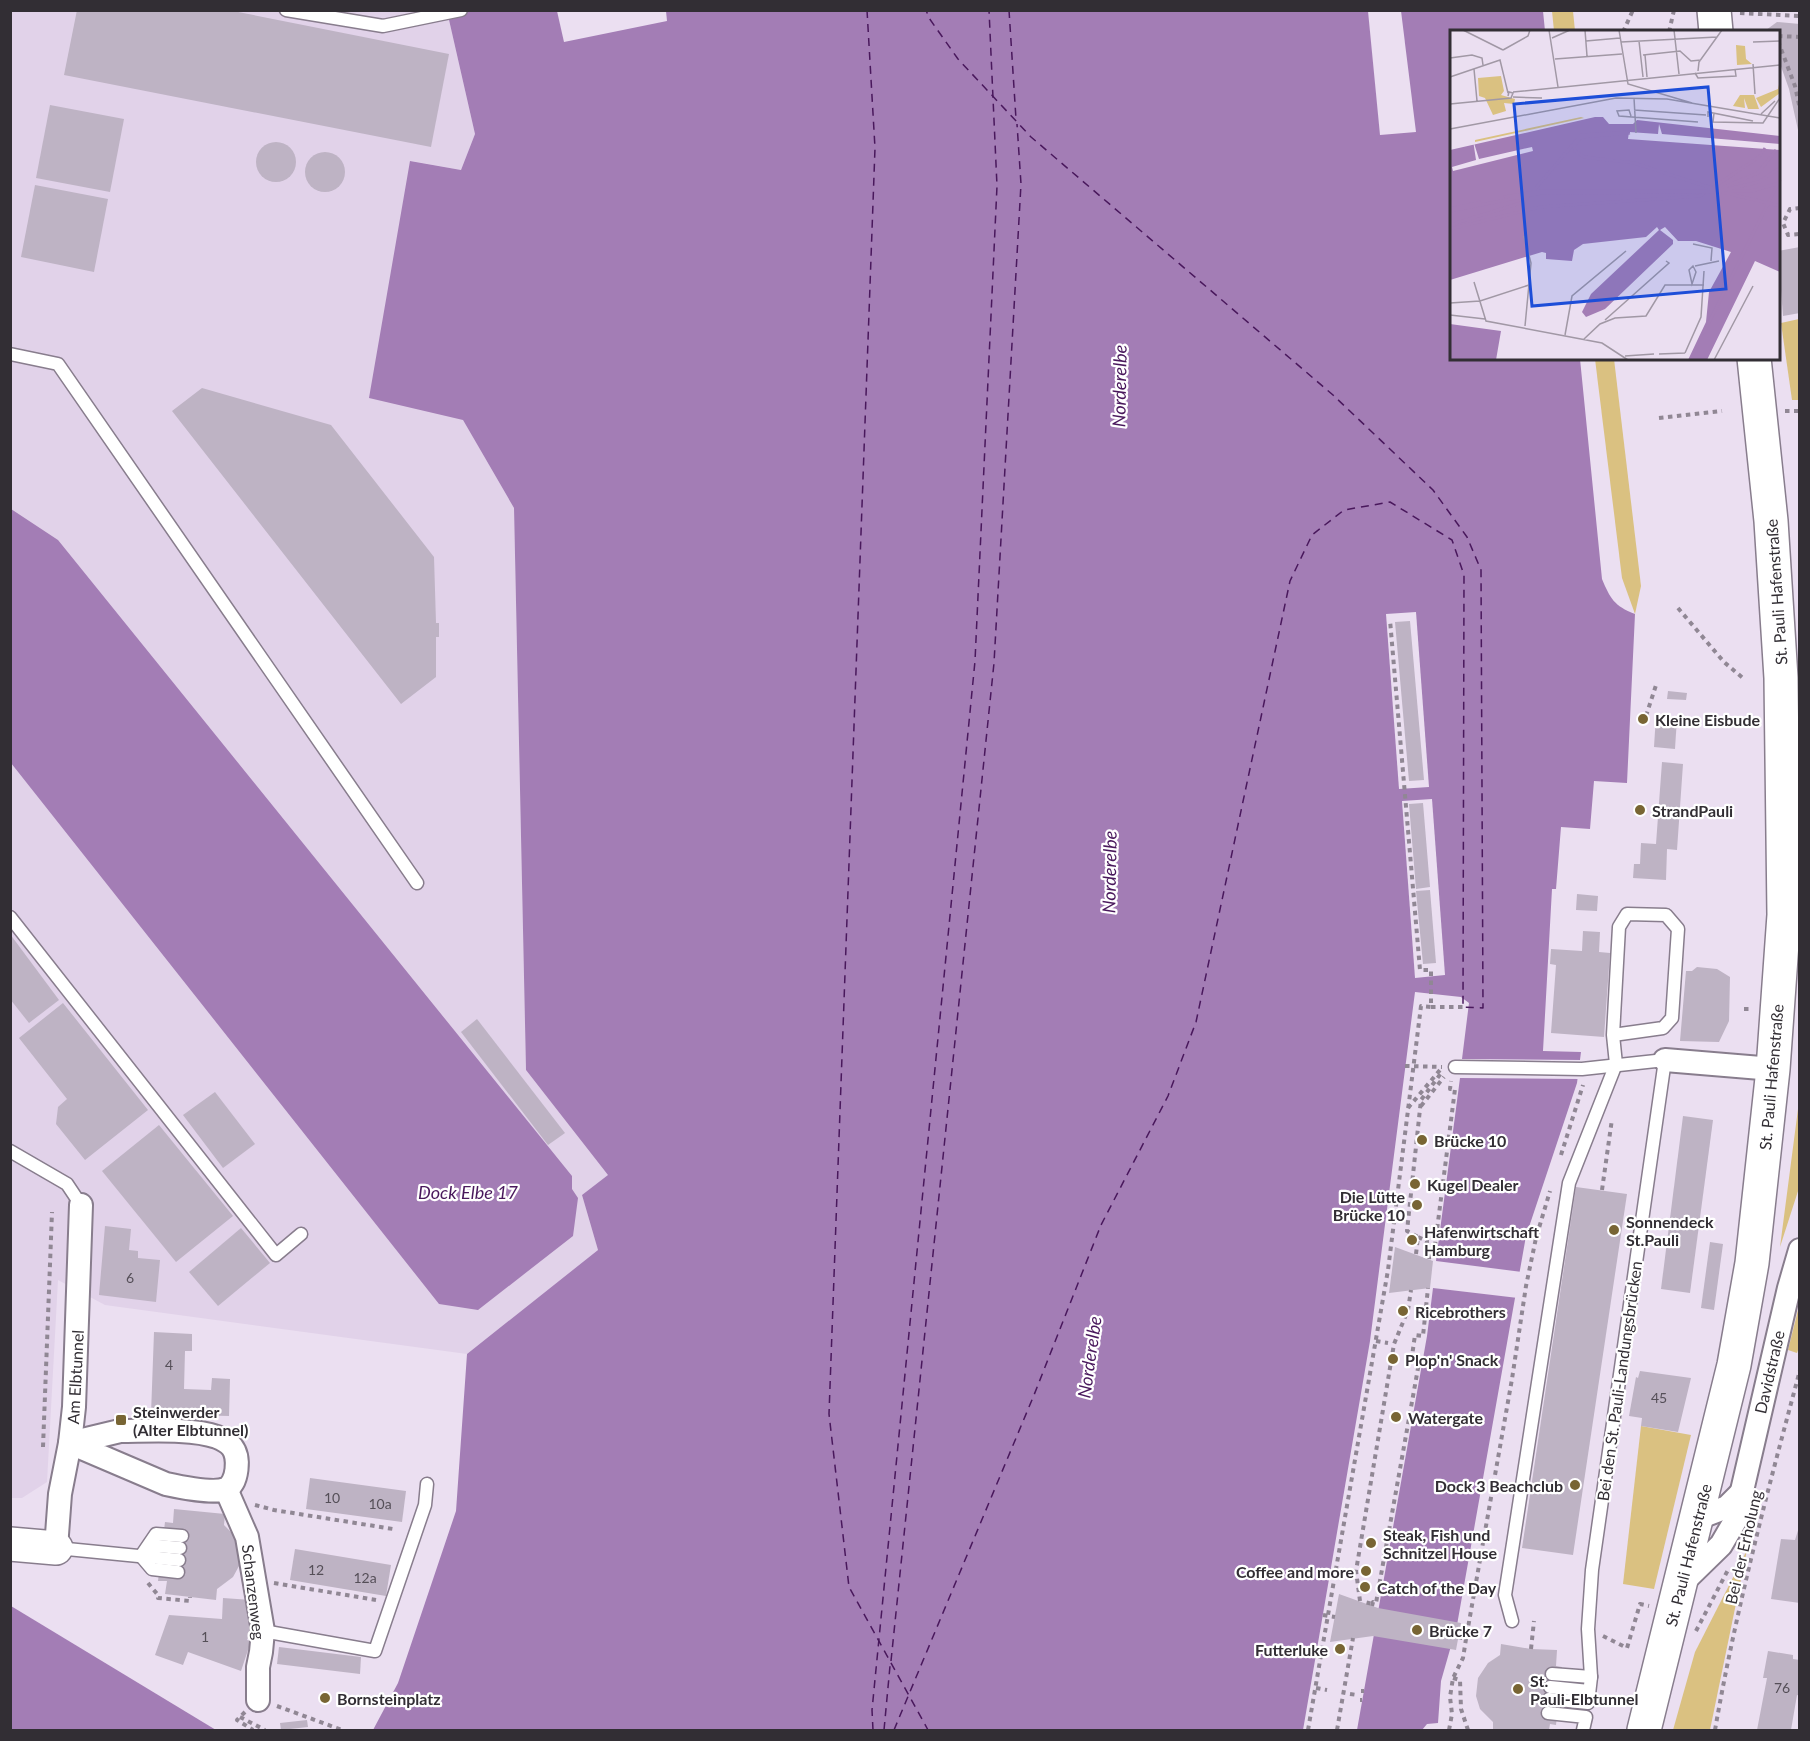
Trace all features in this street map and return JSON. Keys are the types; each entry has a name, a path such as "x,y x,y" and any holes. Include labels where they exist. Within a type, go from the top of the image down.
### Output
{"main road":[{"name":"St. Pauli Hafenstraße","path":"1644,1731 1698,1518 1736,1353 1752,1263 1773,1069 1784,915 1784,786 1778,616 1771,521 1754,360"},
{"path":"10,1544 56,1548"}],"street":[{"path":"1665,1060 1773,1069"},
{"name":"Am Elbtunnel","path":"56,1548 60,1494 70,1443 80,1288 81,1205"},
{"name":"Davidstraße","path":"1681,1584 1712,1556 1726,1538 1748,1497 1789,1288 1800,1250"},
{"path":"120,1431 198,1433 217,1437 233,1448 236,1457 230,1496 217,1491 166,1484 70,1443 120,1431"},
{"name":"Schanzenweg","path":"230,1496 247,1537 263,1631 258,1667 258,1700"},
{"path":"1698,1518 1748,1497"}],"lane":[{"path":"286,10 383,26 461,10"},
{"path":"10,354 58,364 417,883"},
{"path":"1512,1621 1505,1595 1569,1183 1616,1064 1613,1035 1619,927 1627,914 1666,915 1678,929 1672,1017 1663,1028 1613,1035"},
{"path":"10,917 276,1255 301,1234"},
{"path":"1450,1067 1582,1069 1665,1060"},
{"name":"Bei den St. Pauli-Landungsbrücken","path":"1591,1677 1550,1687 1589,1697 1591,1677 1588,1629 1592,1570 1665,1060"},
{"path":"10,1151 67,1184 81,1205"},
{"path":"263,1631 375,1651 425,1505 427,1484"},
{"path":"56,1548 141,1556 158,1546 180,1554 152,1569 141,1556"},
{"path":"1548,1713 1586,1717 1583,1731"}],"path":[{"path":"1624,30 1633,10"},
{"path":"1669,30 1674,10"},
{"path":"1714,18 1800,16"},
{"path":"1780,36 1800,37"},
{"path":"1780,44 1795,86 1800,109"},
{"path":"1800,208 1790,209 1781,224 1788,235 1800,234"},
{"path":"1659,418 1722,411"},
{"path":"1793,411 1800,411"},
{"path":"1678,608 1724,662 1744,680"},
{"path":"1390,620 1420,970 1431,970 1431,1007"},
{"path":"1646,716 1657,682"},
{"path":"1308,1731 1326,1615 1388,1270 1420,1006 1463,1007"},
{"path":"1405,1066 1437,1067"},
{"path":"1408,1109 1450,1067"},
{"path":"1559,1162 1585,1077 1582,1069"},
{"path":"1442,1076 1421,1100 1407,1231 1426,1241 1427,1259 1430,1252 1434,1253 1455,1089 1450,1089 1451,1082"},
{"path":"1602,1190 1614,1108"},
{"path":"1449,1731 1453,1678 1462,1658 1466,1638 1512,1379 1523,1286 1552,1184"},
{"path":"43,1447 52,1212"},
{"path":"1416,1254 1418,1237"},
{"path":"1370,1604 1376,1603 1420,1357 1412,1356 1412,1346 1415,1335 1423,1336 1428,1288"},
{"path":"1360,1601 1356,1571 1394,1344 1408,1311 1411,1290"},
{"path":"1376,1341 1388,1343"},
{"name":"Bei der Erholung","path":"1715,1731 1723,1683 1767,1495 1800,1370"},
{"path":"1748,1497 1767,1495"},
{"path":"230,1496 274,1510 393,1529"},
{"path":"1692,1640 1730,1565"},
{"path":"254,1580 392,1602"},
{"path":"1588,1629 1627,1648 1640,1604 1653,1607"},
{"path":"1326,1615 1335,1617"},
{"path":"1530,1649 1534,1621"},
{"path":"1458,1637 1466,1638"},
{"path":"1337,1731 1353,1638"},
{"path":"1453,1678 1460,1680 1461,1709 1468,1731"},
{"path":"1316,1688 1327,1690"},
{"path":"1350,1694 1357,1695"},
{"path":"253,1731 237,1720 258,1700 342,1731"},
{"path":"240,1717 265,1731"}],"shaded area":[{"path":"11,11 447,11 475,134 461,170 411,161 463,420 514,508 526,1070 609,1175 582,1195 598,1250 467,1354 105,1305 58,1280 47,1482 22,1498 11,1498"},
{"path":"1552,11 1573,11 1575,30 1554,30"},
{"path":"1799,319 1799,400 1792,400 1781,323"},
{"path":"1595,360 1614,360 1641,586 1635,614 1622,578"},
{"path":"1799,1094 1799,1188 1780,1247 1798,1109"},
{"path":"1799,1306 1800,1345 1797,1353 1788,1350"},
{"path":"1641,1426 1691,1435 1654,1589 1623,1584"},
{"path":"1747,1550 1710,1730 1673,1730 1695,1652"}],"water":[{"name":"Norderelbe","path":"447,11 1543,11 1545,30 1450,30 1450,360 1580,360 1602,579 1614,601 1635,614 1627,783 1594,781 1590,829 1561,827 1556,889 1552,889 1543,1051 1581,1052 1577,1083 1526,1236 1457,1625 1441,1681 1438,1723 1427,1724 1422,1730 373,1730 398,1683 456,1511 467,1354 598,1250 582,1195 608,1175 526,1070 514,508 463,420 369,398 410,161 461,170 475,134"},
{"name":"Dock Elbe 17","path":"11,509 58,540 572,1176 572,1189 578,1198 573,1236 478,1310 439,1304 11,763"},
{"path":"11,1606 216,1730 11,1730"}],"pier":[{"path":"557,11 666,11 667,21 564,42"},
{"path":"1368,11 1401,11 1416,132 1380,135"},
{"path":"1416,612 1429,787 1399,789 1386,614"},
{"path":"1432,799 1445,975 1415,978 1402,801"},
{"path":"1415,992 1461,997 1469,1003 1462,1059 1582,1060 1580,1079 1460,1078 1436,1261 1522,1272 1518,1298 1433,1288 1427,1336 1357,1730 1303,1730 1370,1341"}],"building":[{"path":"77,10 228,10 449,54 431,147 64,75"},
{"path":"1777,22 1800,24 1800,130 1798,130 1789,89 1780,64 1780,30 1766,30"},
{"path":"50,105 124,119 110,192 36,178"},
{"path":"276,142 284,143 290,148 295,154 295,170 290,176 284,181 276,182 268,181 262,176 257,170 256,162 257,154 262,148 268,143"},
{"path":"325,152 339,158 345,172 339,186 325,192 311,186 305,172 311,158"},
{"path":"35,185 108,199 94,272 21,257"},
{"path":"1800,247 1800,313 1783,316 1780,251"},
{"path":"202,388 331,425 434,557 436,623 439,623 439,637 436,637 436,677 401,704 172,411"},
{"path":"1410,621 1424,780 1409,781 1395,622"},
{"path":"1668,691 1687,693 1686,700 1667,699"},
{"path":"1639,715 1646,716 1646,721 1638,721"},
{"path":"1656,716 1677,718 1675,749 1654,747"},
{"path":"1662,762 1683,764 1677,850 1667,849 1666,880 1633,878 1634,864 1640,864 1641,843 1656,844"},
{"path":"1423,803 1430,887 1416,889 1409,804"},
{"path":"1430,890 1436,963 1423,964 1416,891"},
{"path":"1577,894 1598,896 1597,911 1576,910"},
{"path":"1583,931 1600,932 1599,952 1610,953 1604,1037 1551,1033 1556,965 1550,964 1551,949 1582,951"},
{"path":"10,934 59,1000 29,1023 10,999"},
{"path":"1697,967 1717,969 1730,977 1729,1021 1719,1042 1680,1041 1686,971 1692,971"},
{"path":"63,1003 148,1110 85,1160 56,1124 58,1107 67,1099 19,1038"},
{"path":"477,1019 565,1133 548,1145 461,1032"},
{"path":"215,1092 255,1144 223,1168 183,1115"},
{"path":"1683,1116 1713,1120 1690,1293 1661,1289"},
{"path":"159,1125 233,1216 176,1262 102,1171"},
{"path":"1576,1187 1627,1194 1573,1555 1522,1548"},
{"path":"105,1226 131,1229 129,1250 138,1251 138,1258 160,1260 156,1302 99,1295"},
{"path":"241,1228 270,1263 218,1306 189,1272"},
{"path":"1710,1242 1723,1244 1714,1310 1701,1308"},
{"path":"1395,1247 1433,1261 1430,1288 1389,1293"},
{"path":"154,1332 192,1334 192,1351 185,1351 184,1389 211,1390 212,1378 230,1379 229,1416 151,1414"},
{"path":"1640,1371 1691,1378 1678,1432 1641,1426 1642,1418 1629,1416 1636,1377 1638,1378"},
{"path":"310,1478 406,1491 402,1522 306,1509"},
{"path":"174,1509 225,1514 224,1525 236,1537 241,1560 233,1577 217,1589 216,1600 165,1594 167,1581 158,1581 165,1522 173,1523"},
{"path":"1800,1524 1800,1603 1771,1599 1781,1539 1795,1540"},
{"path":"295,1549 391,1565 386,1596 290,1580"},
{"path":"1339,1594 1378,1608 1461,1623 1456,1650 1373,1636 1330,1642"},
{"path":"223,1598 251,1600 250,1633 247,1640 251,1641 241,1671 188,1652 183,1665 155,1655 169,1615 222,1619"},
{"name":"St. Pauli-Elbtunnel","path":"1501,1644 1557,1650 1556,1666 1562,1667 1556,1725 1550,1724 1549,1730 1493,1730 1493,1722 1480,1709 1476,1696 1478,1678 1488,1663 1500,1655"},
{"path":"279,1647 361,1657 360,1674 277,1664"},
{"path":"1768,1651 1793,1655 1793,1659 1800,1660 1800,1696 1797,1695 1791,1730 1757,1730 1767,1678 1763,1678"},
{"path":"307,1720 308,1727 281,1730 280,1723"}],"ferry route":[{"path":"867,10 875,148 829,1414 849,1587 928,1730"},
{"path":"894,1730 1034,1395 1101,1225 1168,1096 1196,1022 1290,581 1312,535 1344,510 1390,502 1452,540 1464,575 1463,1007 1483,1008 1481,570 1467,537 1433,490 1333,395 1031,137 958,59 929,18 926,10"},
{"path":"873,1730 872,1710 975,661 997,186 989,10"},
{"path":"1009,10 1016,119"},
{"path":"891,1661 994,663 1021,184 1017,124"},
{"path":"884,1730 890,1666"}],"place":[{"name":"Kleine Eisbude","path":"1643,719"},
{"name":"StrandPauli","path":"1640,810"},
{"name":"Brücke 10","path":"1422,1140"},
{"name":"Kugel Dealer","path":"1415,1184"},
{"name":"Die Lütte Brücke 10","path":"1417,1205"},
{"name":"Sonnendeck St.Pauli","path":"1614,1230"},
{"name":"Hafenwirtschaft Hamburg","path":"1412,1240"},
{"name":"Ricebrothers","path":"1403,1311"},
{"name":"Plop'n' Snack","path":"1393,1359"},
{"name":"Watergate","path":"1396,1417"},
{"name":"Steinwerder (Alter Elbtunnel)","path":"121,1420"},
{"name":"Dock 3 Beachclub","path":"1575,1485"},
{"name":"Steak, Fish und Schnitzel House","path":"1371,1543"},
{"name":"Coffee and more","path":"1366,1571"},
{"name":"Catch of the Day","path":"1365,1587"},
{"name":"Brücke 7","path":"1417,1630"},
{"name":"Futterluke","path":"1340,1649"},
{"name":"St. Pauli-Elbtunnel","path":"1518,1689"},
{"name":"Bornsteinplatz","path":"325,1698"}]}
